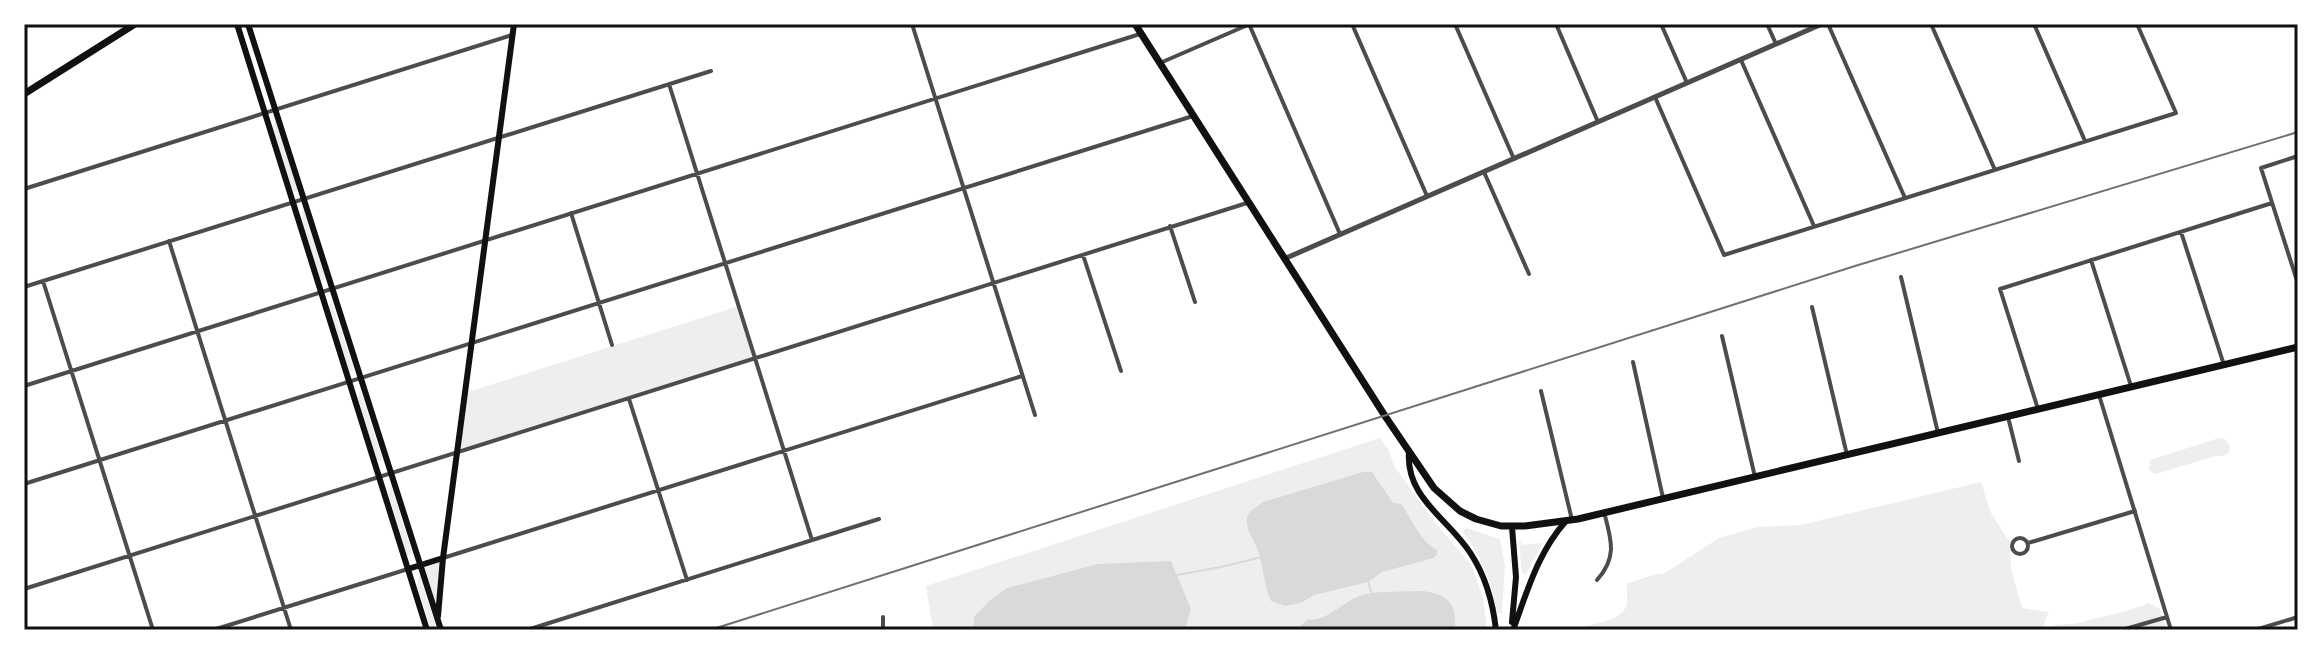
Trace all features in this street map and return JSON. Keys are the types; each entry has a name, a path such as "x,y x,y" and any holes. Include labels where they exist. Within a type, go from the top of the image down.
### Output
{"main road":[{"path":"24,94 135,24"},
{"path":"237,24 427,630"},
{"path":"248,24 441,630"},
{"path":"438,619 443,558 514,24"},
{"path":"1135,24 1434,488 1460,511 1491,523 1512,527 1569,520 2298,347"},
{"path":"1409,451 1413,484 1471,553 1480,571 1488,589 1496,630"},
{"path":"1512,630 1534,572 1549,543 1569,520"},
{"path":"1512,527 1516,595 1512,630"},
{"path":"408,569 443,558"}],"street":[{"path":"912,24 1035,415"},
{"path":"1160,63 1249,24 1340,234"},
{"path":"1352,24 1427,196"},
{"path":"1455,24 1514,159"},
{"path":"1556,24 1598,122"},
{"path":"1661,24 1687,83"},
{"path":"1767,24 1776,44"},
{"path":"1284,259 1822,24"},
{"path":"1828,24 1905,198"},
{"path":"1931,24 1995,170"},
{"path":"2034,24 2085,141"},
{"path":"1655,97 1724,255 2176,113 2137,24"},
{"path":"24,386 1141,34"},
{"path":"24,189 512,35"},
{"path":"1741,59 1814,226"},
{"path":"24,287 711,71"},
{"path":"669,84 812,540"},
{"path":"24,484 1194,116"},
{"path":"2298,156 2261,168 2298,284"},
{"path":"1484,172 1529,274"},
{"path":"24,589 1249,202"},
{"path":"2038,409 2000,289 2272,203"},
{"path":"571,213 612,345"},
{"path":"1170,226 1195,302"},
{"path":"2181,232 2224,365"},
{"path":"169,241 291,630"},
{"path":"1083,255 1121,371"},
{"path":"2091,260 2131,386"},
{"path":"1901,277 1938,433"},
{"path":"43,281 153,630"},
{"path":"1812,307 1847,455"},
{"path":"1722,336 1755,477"},
{"path":"1633,362 1663,498"},
{"path":"443,558 1022,376"},
{"path":"1541,391 1569,520"},
{"path":"2099,394 2171,630"},
{"path":"629,399 687,580"},
{"path":"2008,417 2019,461"},
{"path":"2028,543 2135,511"},
{"path":"1597,580 1611,557 1604,512"},
{"path":"527,630 879,519"},
{"path":"2016,539 2024,539 2028,543 2024,553 2013,550 2012,542 2016,539"},
{"path":"213,630 408,569"},
{"path":"883,617 883,630"},
{"path":"2122,630 2167,617"},
{"path":"2255,630 2298,617"}],"shaded area":[{"path":"275,120 298,189 296,192 292,190 273,129"},
{"path":"303,209 326,278 323,281 301,218"},
{"path":"331,300 354,369 352,372 329,309"},
{"path":"739,306 755,358 458,452 465,393"},
{"path":"360,389 382,458 380,461 377,460 358,398"},
{"path":"1380,438 1394,466 1433,520 1472,566 1483,598 1487,630 933,630 926,586"},
{"path":"2219,438 2225,439 2230,446 2224,456 2155,474 2149,470 2150,460"},
{"path":"1372,472 1393,503 1401,504 1420,535 1437,550 1437,555 1382,572 1368,582 1314,595 1301,603 1285,606 1271,601 1258,551 1247,524 1249,513 1263,502"},
{"path":"1981,482 1991,513 2010,543 2011,569 2022,608 2049,612 2039,630 1575,630 1609,620 1621,613 1627,603 1627,583 1663,574 1719,538 1758,527 1801,525"},
{"path":"391,484 412,553 410,556 407,555 388,493"},
{"path":"1466,528 1500,539 1505,566 1502,613 1497,613 1485,571 1463,532"},
{"path":"1521,540 1522,545 1543,543 1526,574 1522,573"},
{"path":"441,560 437,611 423,566"},
{"path":"1171,561 1191,609 1185,628 973,630 974,617 1007,588 1098,564"},
{"path":"419,576 437,630 431,630 417,585"},
{"path":"1424,591 1440,595 1450,602 1455,630 1297,630 1308,619 1321,618 1359,596"},
{"path":"2149,603 2160,609 2166,630 2047,630 2123,612"}],"waterway":[{"path":"1177,575 1262,557"},
{"path":"1368,582 1372,594"}],"railway":[{"path":"710,630 1855,266 2298,132"}]}
